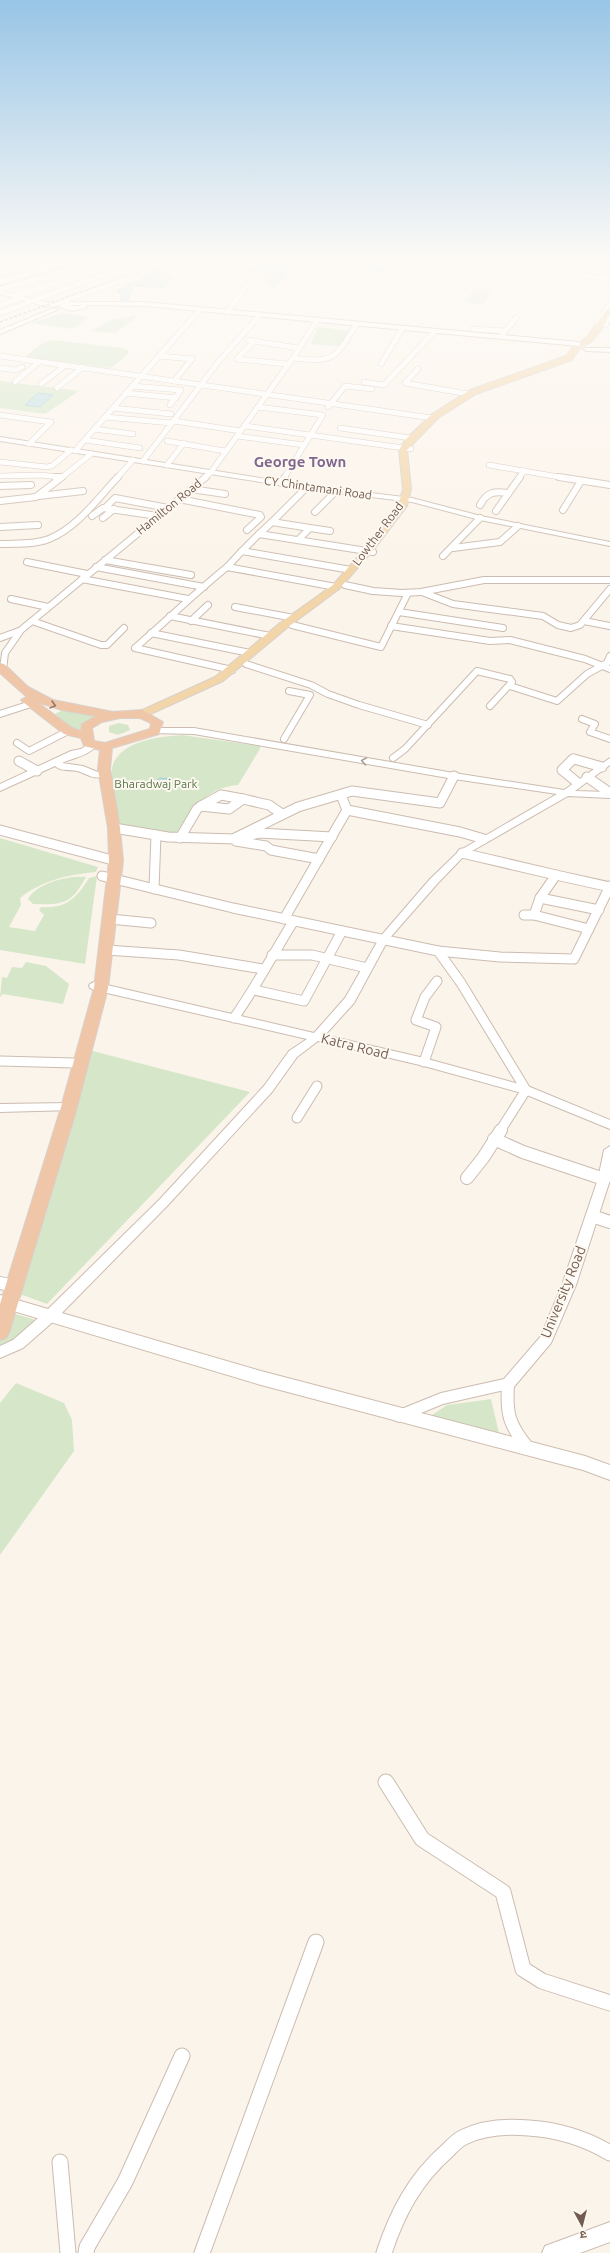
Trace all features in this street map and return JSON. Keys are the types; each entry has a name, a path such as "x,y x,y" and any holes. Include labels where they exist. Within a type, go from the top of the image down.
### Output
{"highway":[{"path":"1,671 31,704 68,731 93,745"},
{"path":"1,671 41,701 58,706 152,721"},
{"path":"0,1333 3,1302 2,1283 65,1107 74,1063 97,987 108,877 112,861 114,828 108,802 104,769 86,727 102,718 116,716"},
{"path":"93,745 152,721"},
{"path":"93,745 96,775 112,861"},
{"path":"3,1302 65,1107 97,987 106,950 110,919 108,877"}],"main road":[{"path":"406,450 412,438 432,418 468,394 491,384 546,366"},
{"path":"406,450 438,419 460,403 488,390 557,366"},
{"name":"Lowther Road","path":"152,721 232,670 270,636 332,598 345,585 409,500 414,489 406,450"},
{"name":"Lowther Road","path":"152,721 164,709 219,685 246,664 293,622 336,587 370,552"},
{"path":"0,794 81,757 93,745"},
{"path":"0,788 93,745"},
{"path":"60,766 79,768 96,775"},
{"path":"3,1302 261,1378 399,1416 585,1463 610,1473"}],"street":[{"path":"15,382 34,366"},
{"path":"41,384 65,366"},
{"path":"72,366 432,418"},
{"path":"0,462 47,467 52,466 73,451 85,440 150,366"},
{"path":"174,381 186,366"},
{"path":"143,461 216,366"},
{"name":"Hamilton Road","path":"1,671 1,662 5,652 21,630 211,472 286,366"},
{"path":"364,382 384,385 402,366"},
{"path":"0,368 16,370 22,367"},
{"path":"57,388 83,368"},
{"path":"418,369 405,383 468,394"},
{"path":"132,386 181,390 170,405"},
{"path":"281,483 323,415 345,386 372,389"},
{"path":"126,393 176,398"},
{"path":"258,407 323,415"},
{"path":"113,408 172,414"},
{"path":"0,415 51,422 29,444"},
{"path":"105,417 173,422 241,431 310,436 406,450"},
{"path":"340,428 412,438"},
{"path":"94,429 133,434"},
{"path":"241,431 304,445"},
{"name":"CY Chintamani Road","path":"0,439 307,487 409,500 480,518 610,544"},
{"path":"85,440 140,448"},
{"path":"167,440 225,451"},
{"path":"167,465 184,443"},
{"path":"371,450 406,450"},
{"path":"38,496 60,477 91,454"},
{"path":"0,544 41,541 54,537 77,519 133,460"},
{"path":"489,465 610,485"},
{"path":"496,511 524,471"},
{"path":"0,476 41,475 60,477"},
{"path":"563,510 581,481"},
{"path":"0,486 31,484"},
{"path":"228,566 307,487"},
{"path":"191,489 226,494"},
{"path":"0,501 83,491"},
{"path":"315,512 336,491"},
{"path":"105,508 121,492"},
{"path":"480,505 485,495 491,492 508,494"},
{"path":"114,498 168,508"},
{"path":"179,499 260,515 261,517 247,530"},
{"path":"92,516 100,509 105,508 158,516"},
{"path":"103,518 114,509"},
{"path":"442,556 453,548 480,518"},
{"path":"272,522 330,531"},
{"path":"0,527 38,524"},
{"path":"453,548 500,542 518,526"},
{"path":"298,540 310,528"},
{"path":"259,534 370,552"},
{"path":"242,551 351,570"},
{"path":"105,560 191,575"},
{"path":"27,562 87,574"},
{"path":"96,567 204,586"},
{"path":"232,670 135,648 170,616 175,614 177,609 188,599 227,567 336,587"},
{"path":"82,579 188,599"},
{"path":"345,585 366,591 408,593 422,592 466,582 484,580 610,580"},
{"path":"422,592 453,604 543,616 558,625 571,628 580,625 610,589"},
{"path":"235,606 382,647 408,593"},
{"path":"11,599 48,607"},
{"path":"191,621 208,605"},
{"path":"400,612 503,628"},
{"path":"170,616 270,636"},
{"path":"32,620 102,645 107,644 124,628"},
{"path":"584,621 610,626"},
{"path":"391,626 490,641 510,640 610,669"},
{"path":"0,638 21,630"},
{"path":"151,633 250,653"},
{"path":"510,686 557,701 587,674 607,663 610,656"},
{"path":"246,664 311,686 359,705 428,724"},
{"path":"393,758 405,749 477,671 510,678 512,682 510,686 490,706"},
{"path":"284,739 310,696 289,691"},
{"path":"0,714 31,704"},
{"path":"582,719 595,724 590,732 610,739"},
{"path":"152,721 184,723 572,788"},
{"path":"152,721 194,731 454,776 609,792"},
{"path":"17,743 28,752 68,731"},
{"path":"572,788 562,770 573,759 602,767"},
{"path":"19,761 37,771"},
{"path":"0,1352 18,1344 50,1316 164,1202 268,1089 293,1054 317,1037 332,1022 350,1000 384,939 434,881 462,853 572,788 610,761"},
{"path":"235,838 282,814 304,805 352,791 440,803 454,776"},
{"path":"587,777 609,792"},
{"path":"180,838 197,809 213,796 222,794 266,804 276,808 282,814"},
{"path":"234,1018 254,990 263,969 272,955 319,859 346,810 341,795"},
{"path":"201,806 224,810 232,809 244,799"},
{"path":"346,810 460,832 484,839"},
{"path":"114,828 180,838 235,838 259,833 332,837"},
{"path":"0,830 112,861"},
{"path":"154,889 156,835"},
{"path":"235,838 236,841 266,846 271,850 319,859"},
{"path":"108,877 289,920 438,951 500,957 574,959 610,886 462,853"},
{"path":"534,915 540,898 556,875"},
{"path":"540,898 598,910"},
{"path":"524,915 534,915 589,929"},
{"path":"110,919 151,923"},
{"path":"254,990 304,1001 329,958 342,931"},
{"path":"106,950 179,955 263,969"},
{"path":"438,951 461,983 526,1090 483,1158 467,1178"},
{"path":"272,955 312,955 367,968"},
{"path":"424,1062 436,1027 416,1020 426,997 437,981"},
{"name":"Katra Road","path":"97,987 424,1062 526,1090 610,1125"},
{"path":"0,1061 74,1063"},
{"path":"297,1118 317,1086"},
{"path":"0,1108 65,1107"},
{"path":"494,1139 523,1152 604,1179"},
{"name":"University Road","path":"508,1384 546,1339 568,1285 592,1216 604,1179 610,1150"},
{"path":"592,1216 610,1222"},
{"path":"399,1416 441,1399 508,1384 507,1410 511,1428 528,1448"},
{"path":"386,1782 422,1839 503,1892 523,1969 542,1981 610,2003"},
{"path":"202,2253 316,1942"},
{"path":"86,2253 87,2247 125,2182 182,2056"},
{"path":"384,2253 390,2232 404,2201 434,2161 465,2136 506,2126 557,2131 593,2142 610,2153"},
{"path":"60,2162 68,2253"},
{"path":"552,2253 610,2232"}],"green space":[{"path":"96,366 113,366 111,368"},
{"path":"0,381 79,391 45,414 0,408"},
{"path":"63,710 93,716 93,719 81,731 75,731 55,714"},
{"path":"119,723 128,725 130,730 118,735 109,732 109,726"},
{"name":"Bharadwaj Park","path":"182,735 260,746 260,749 238,785 217,791 200,802 187,817 175,835 115,824 111,773 115,760 121,753 137,743 155,738"},
{"path":"0,838 98,867 96,872 56,879 38,887 20,898 21,905 9,927 35,931 44,915 39,910 41,907 57,906 70,901 80,891 89,878 97,876 85,964 0,950"},
{"path":"71,877 86,877 76,893 66,901 52,904 33,904 28,899 32,893 45,884"},
{"path":"26,962 46,966 69,984 63,1004 3,994 0,997 2,977 7,978 12,967 22,968"},
{"path":"89,1050 250,1092 47,1304 17,1293"},
{"path":"5,1311 36,1320 0,1352 0,1331"},
{"path":"16,1383 64,1403 72,1420 74,1451 0,1555 0,1403"},
{"path":"491,1399 499,1433 429,1417 447,1405"}],"water":[{"path":"38,393 53,395 40,407 25,405"},
{"path":"160,778 170,779 172,784 162,789 152,784"}],"district":[{"name":"George Town","path":"300,462"}]}
